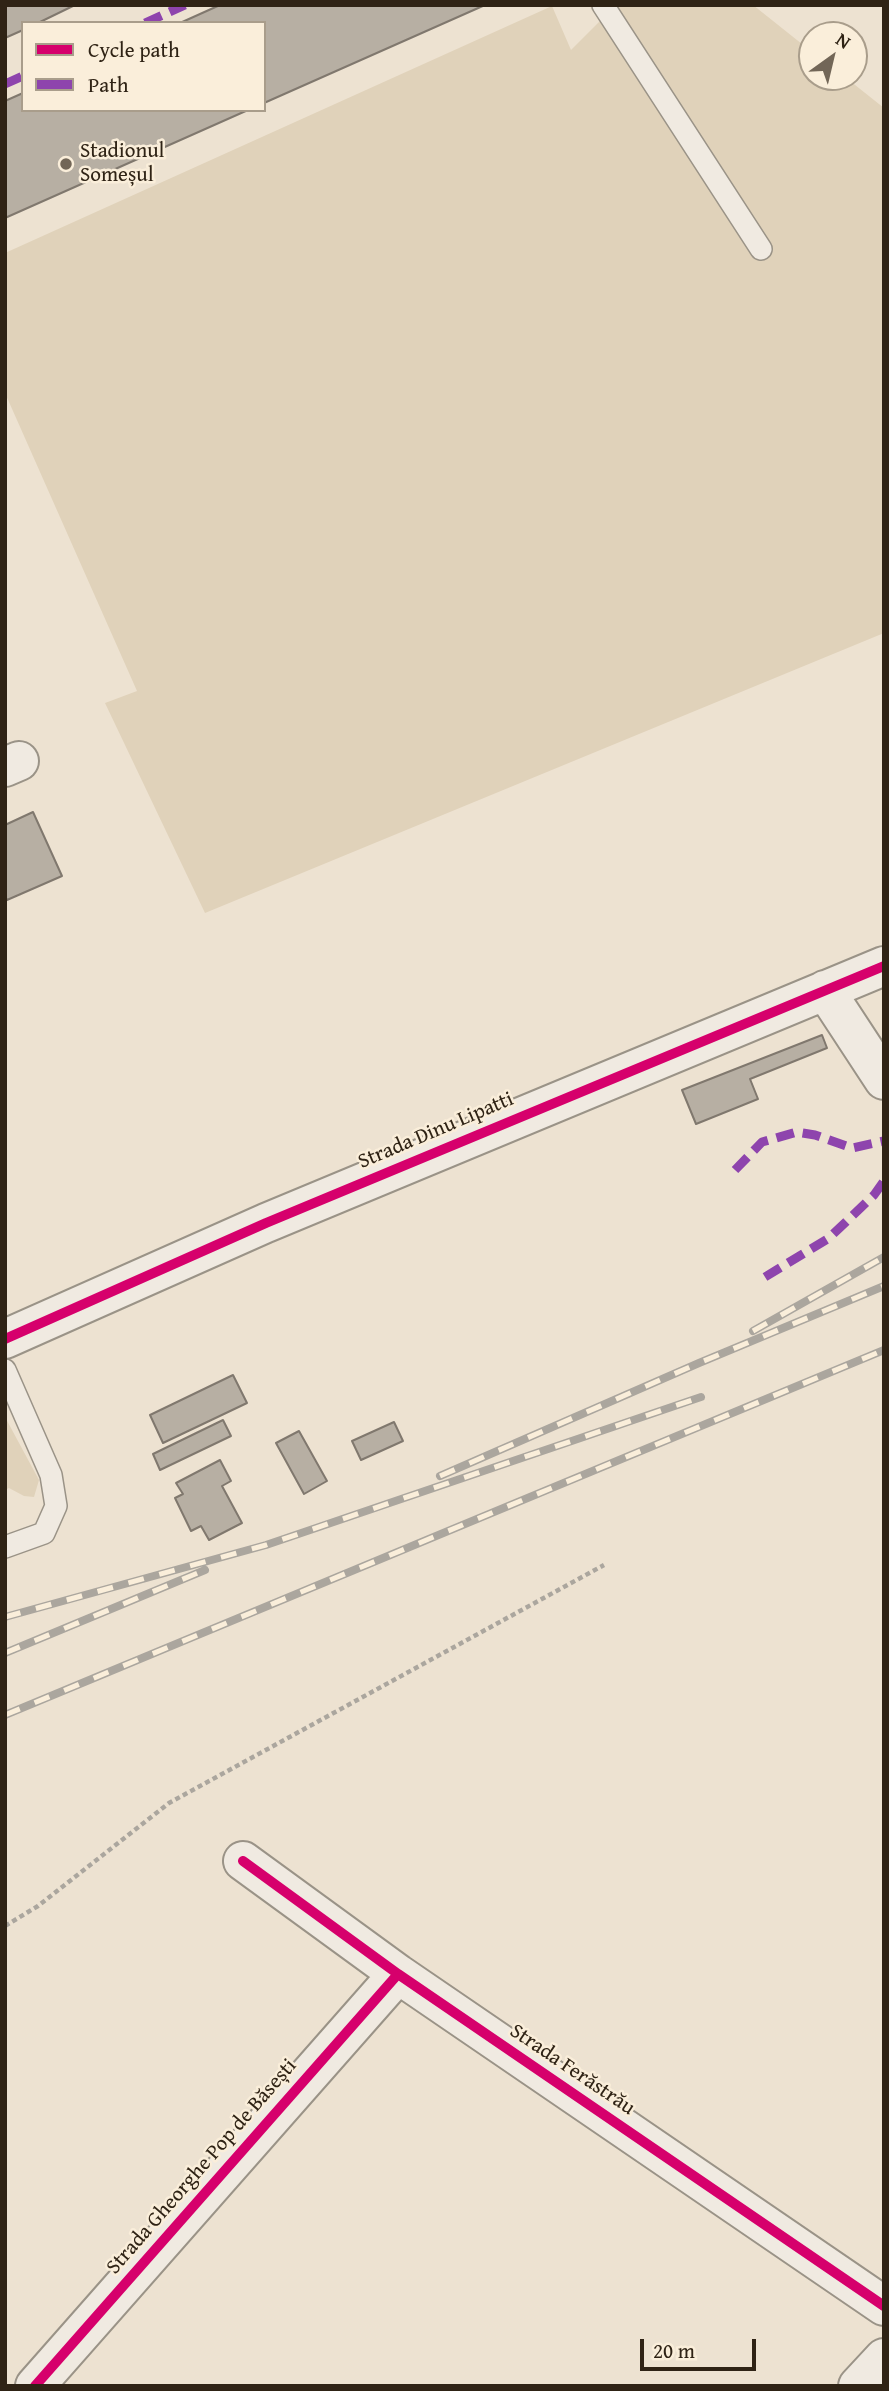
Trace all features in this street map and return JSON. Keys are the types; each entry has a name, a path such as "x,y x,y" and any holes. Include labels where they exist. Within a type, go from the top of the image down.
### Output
{"street":[{"name":"Strada Dinu Lipatti","path":"5,1339 266,1223 884,966"},
{"path":"825,990 884,1080"},
{"name":"Strada Ferăstrău","path":"243,1861 398,1975 884,2306"},
{"name":"Strada Gheorghe Pop de Băsești","path":"35,2386 398,1975"},
{"path":"858,2386 884,2357"}],"lane":[{"path":"603,5 761,249"},
{"path":"5,1370 51,1475 56,1506 44,1533 5,1547"}],"path":[{"path":"5,1926 38,1906 169,1803 604,1565"}],"shaded area":[{"path":"616,5 753,5 798,41 798,91 863,91 884,108 884,633 205,913 105,703 137,691 5,393 5,253 552,6 571,50"},
{"path":"5,1417 39,1480 34,1497 24,1496 9,1488 5,1490"}],"building":[{"path":"5,5 75,5 42,21 21,21 21,31 5,38"},
{"path":"220,5 485,5 266,102 266,21 184,21"},
{"name":"Stadionul Someșul","path":"21,94 21,112 244,112 5,218 5,101"},
{"path":"33,812 62,876 7,900 5,825"},
{"path":"822,1035 827,1048 750,1079 758,1099 696,1124 682,1090"},
{"path":"233,1375 247,1403 163,1443 150,1415"},
{"path":"223,1420 231,1436 160,1470 153,1454"},
{"path":"394,1422 403,1441 361,1460 352,1441"},
{"path":"299,1431 327,1481 304,1494 276,1443"},
{"path":"220,1460 231,1481 222,1486 242,1523 209,1540 201,1526 191,1531 175,1498 183,1494 176,1483"}],"railway":[{"path":"753,1331 884,1257"},
{"path":"440,1476 884,1286"},
{"path":"5,1715 884,1350"},
{"path":"5,1617 266,1545 701,1397"},
{"path":"5,1653 205,1570"}],"marked path":[{"path":"149,21 185,5"},
{"path":"5,84 21,77"},
{"path":"735,1170 762,1142 797,1132 815,1135 852,1148 884,1141"},
{"path":"765,1277 829,1238 874,1195 884,1181"}],"cycle path":[{"path":"5,1339 266,1223 884,966"},
{"path":"243,1861 398,1974 884,2306"},
{"path":"35,2386 398,1974"}],"place":[{"name":"Stadionul Someșul","path":"66,164"}]}
